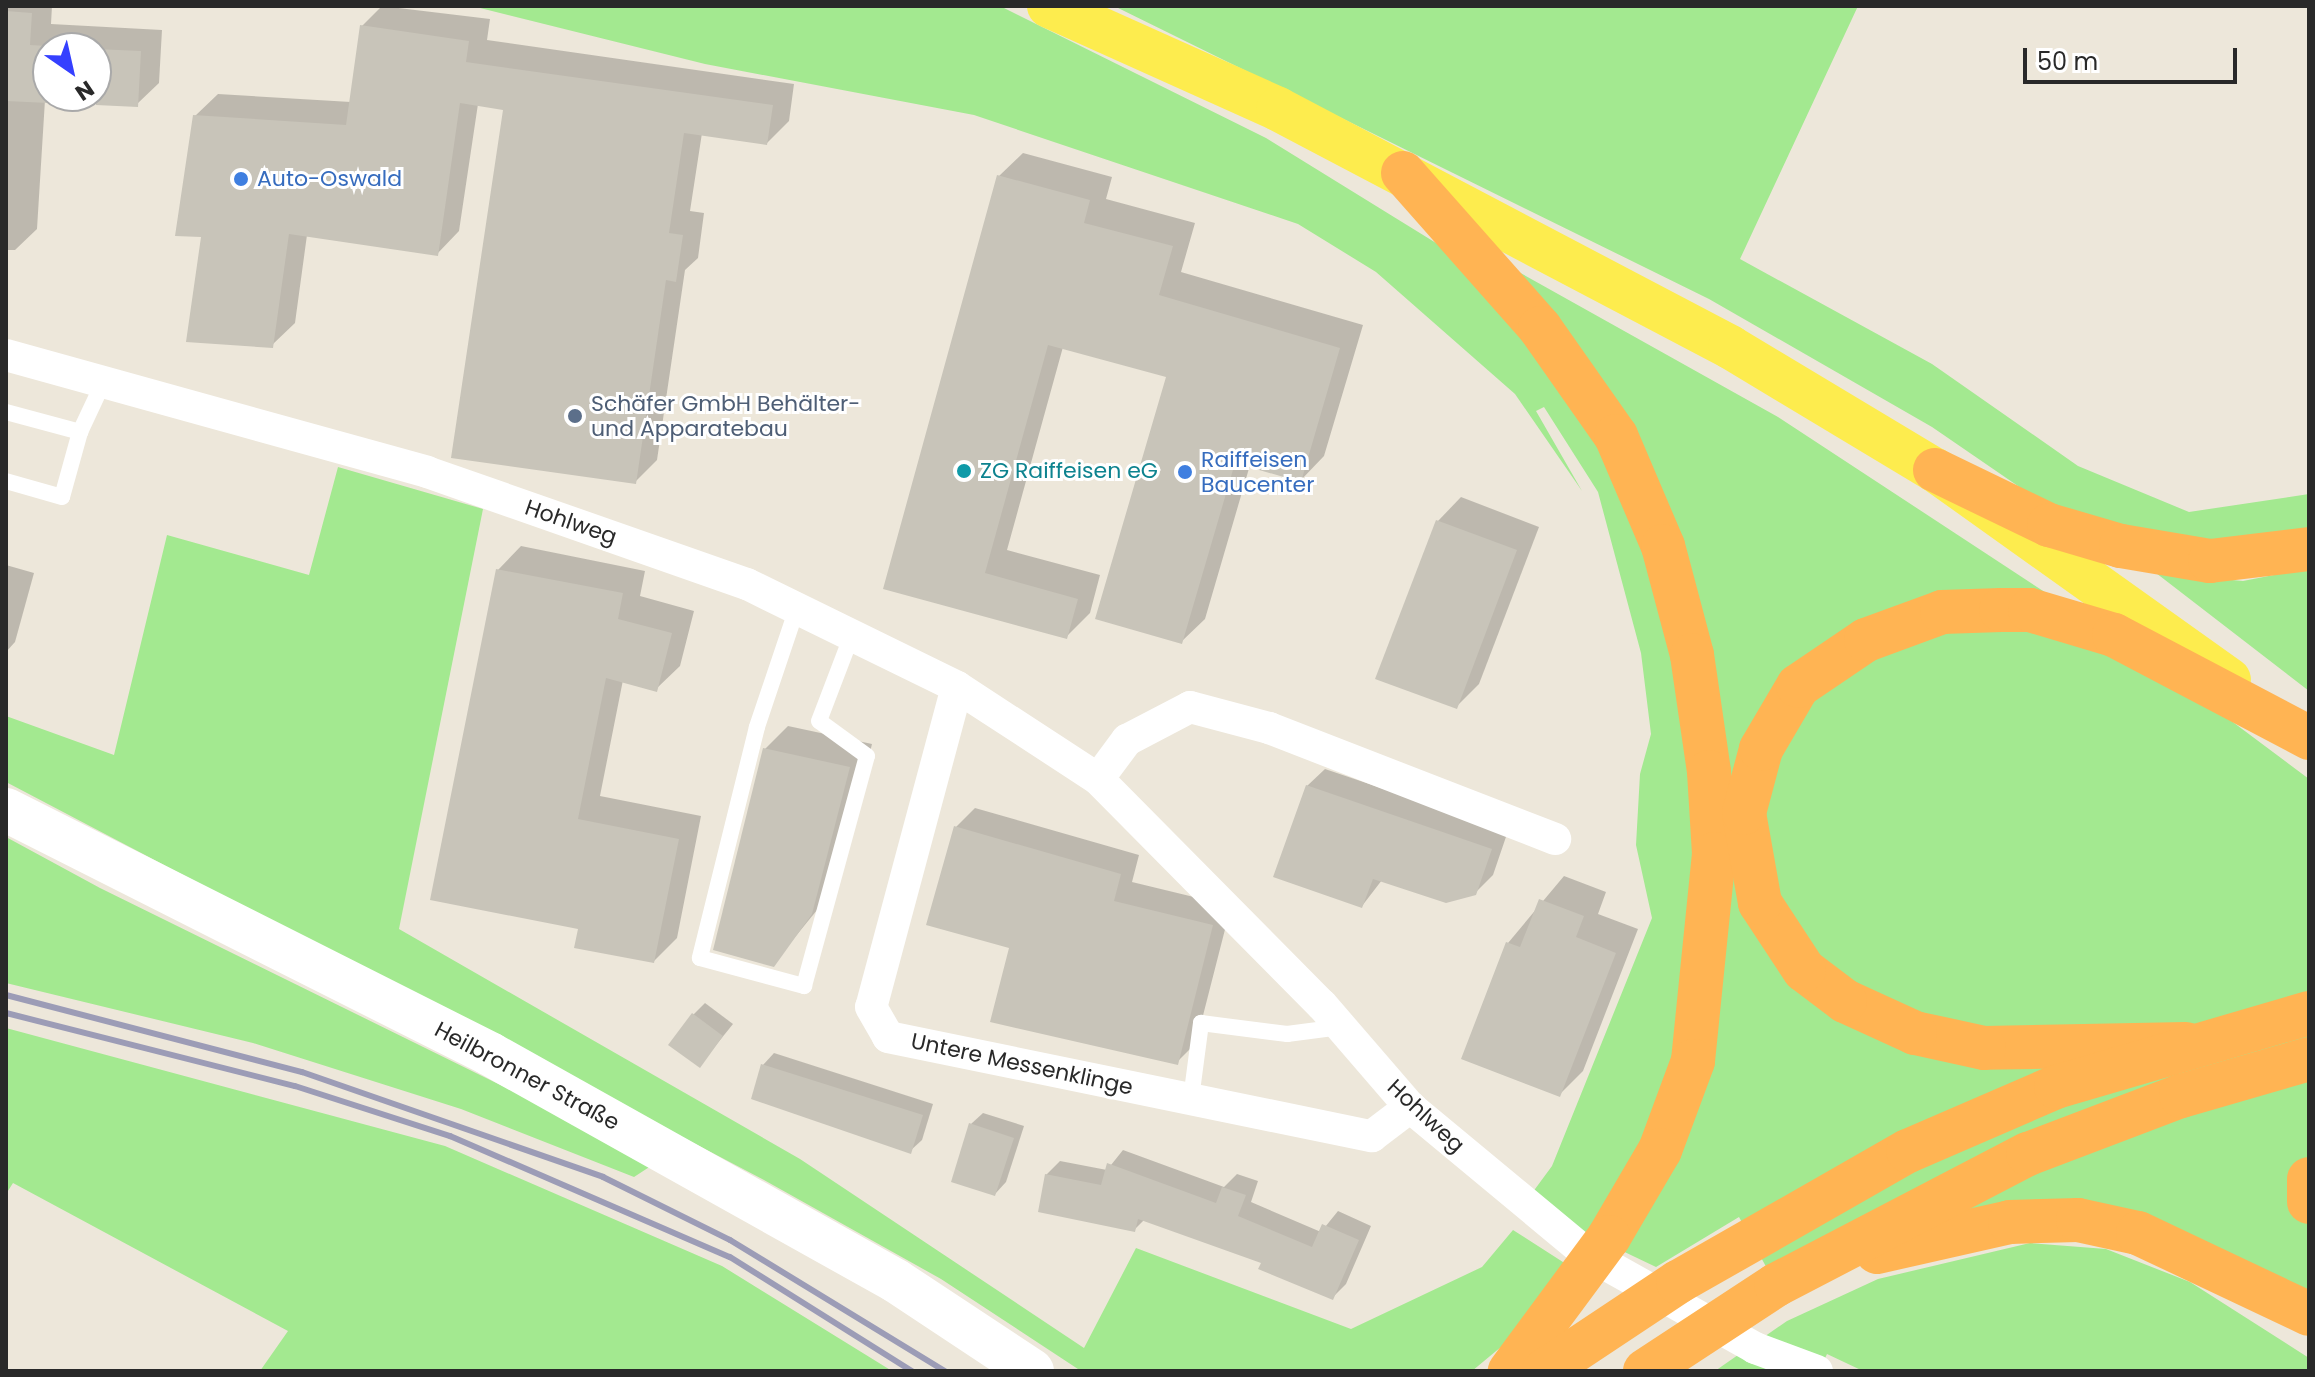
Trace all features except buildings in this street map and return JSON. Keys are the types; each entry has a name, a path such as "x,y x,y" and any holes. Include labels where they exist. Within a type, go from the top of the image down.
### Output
{"highway":[{"path":"1403,173 1588,388 1652,517 1692,655 1714,854 1693,1061 1660,1150 1583,1276 1510,1371"},
{"path":"1935,470 2049,525 2121,546 2210,561 2309,549"},
{"path":"2186,1044 1984,1048 1915,1033 1845,1001 1804,970 1760,903 1744,813 1761,749 1798,686 1866,640 1942,612 2016,610 2114,635 2309,738"},
{"path":"1544,1371 1678,1282 1908,1151 2056,1087 2186,1044 2309,1013"},
{"path":"1645,1371 1776,1285 2028,1154 2181,1096 2309,1059"},
{"path":"2309,1179 2309,1202"},
{"path":"1776,1285 1929,1236 2010,1222 2078,1220 2138,1233 2309,1314"}],"main road":[{"path":"1049,6 1403,173 1703,332 1935,470 2309,738"}],"street":[{"name":"Hohlweg","path":"6,355 427,472 797,608 853,632 957,687 1098,779 1341,1027 1410,1107 1587,1254 1755,1348 1817,1371"},
{"name":"Untere Messenklinge","path":"957,687 871,1007 888,1037 1372,1136 1410,1107"},
{"path":"1098,779 1127,740 1190,707 1269,728 1555,839"},
{"name":"Heilbronner Straße","path":"6,810 490,1054 896,1281 1032,1371"}],"lane":[{"path":"6,481 62,497 80,432 103,383"},
{"path":"6,412 80,432"},
{"path":"797,608 757,727 700,958 804,986 867,756 819,721 853,632"},
{"path":"1191,1099 1201,1023 1287,1034 1341,1027"}],"green space":[{"path":"472,6 1000,6 1266,138 1449,251 1498,300 1694,585 1517,271 1778,417 2060,602 1969,593 1771,727 1942,612 2116,647 2218,711 2309,779 2309,1314 2266,1289 2010,1222 1776,1285 1739,1217 1656,1267 1524,1204 1552,1166 1652,918 1636,845 1640,774 1651,734 1641,653 1598,492 1544,407 1536,411 1582,491 1515,394 1376,272 1298,224 974,115 705,64"},
{"path":"1114,6 1858,6 1740,259 1932,364 2078,466 2189,512 2309,494 2309,537 2197,547 2047,506 1932,427 1709,299"},
{"path":"338,467 483,509 399,929 800,1159 1084,1348 1136,1248 1351,1329 1482,1267 1513,1230 1566,1264 1513,1337 1472,1371 1081,1371 941,1279 764,1180 6,782 6,716 114,755 167,535 309,575"},
{"path":"2309,568 2309,691 2156,573 2243,581"},
{"path":"6,837 100,888 657,1162 634,1177 461,1109 253,1043 6,983"},
{"path":"6,1028 445,1146 722,1266 892,1371 260,1371 288,1331 13,1183 6,1194"},
{"path":"2030,1243 2106,1249 2190,1282 2309,1358 2309,1371 1863,1371 1827,1354 1819,1371 1715,1371 1787,1321 1878,1279"}],"railway":[{"path":"6,995 302,1072 603,1177 730,1240 945,1371"},
{"path":"6,1013 295,1086 450,1136 730,1257 912,1371"}],"place":[{"name":"Auto-Oswald","path":"241,179"},
{"name":"Schäfer GmbH Behälter- und Apparatebau","path":"575,416"},
{"name":"ZG Raiffeisen eG","path":"964,471"},
{"name":"Raiffeisen Baucenter","path":"1185,472"}]}
